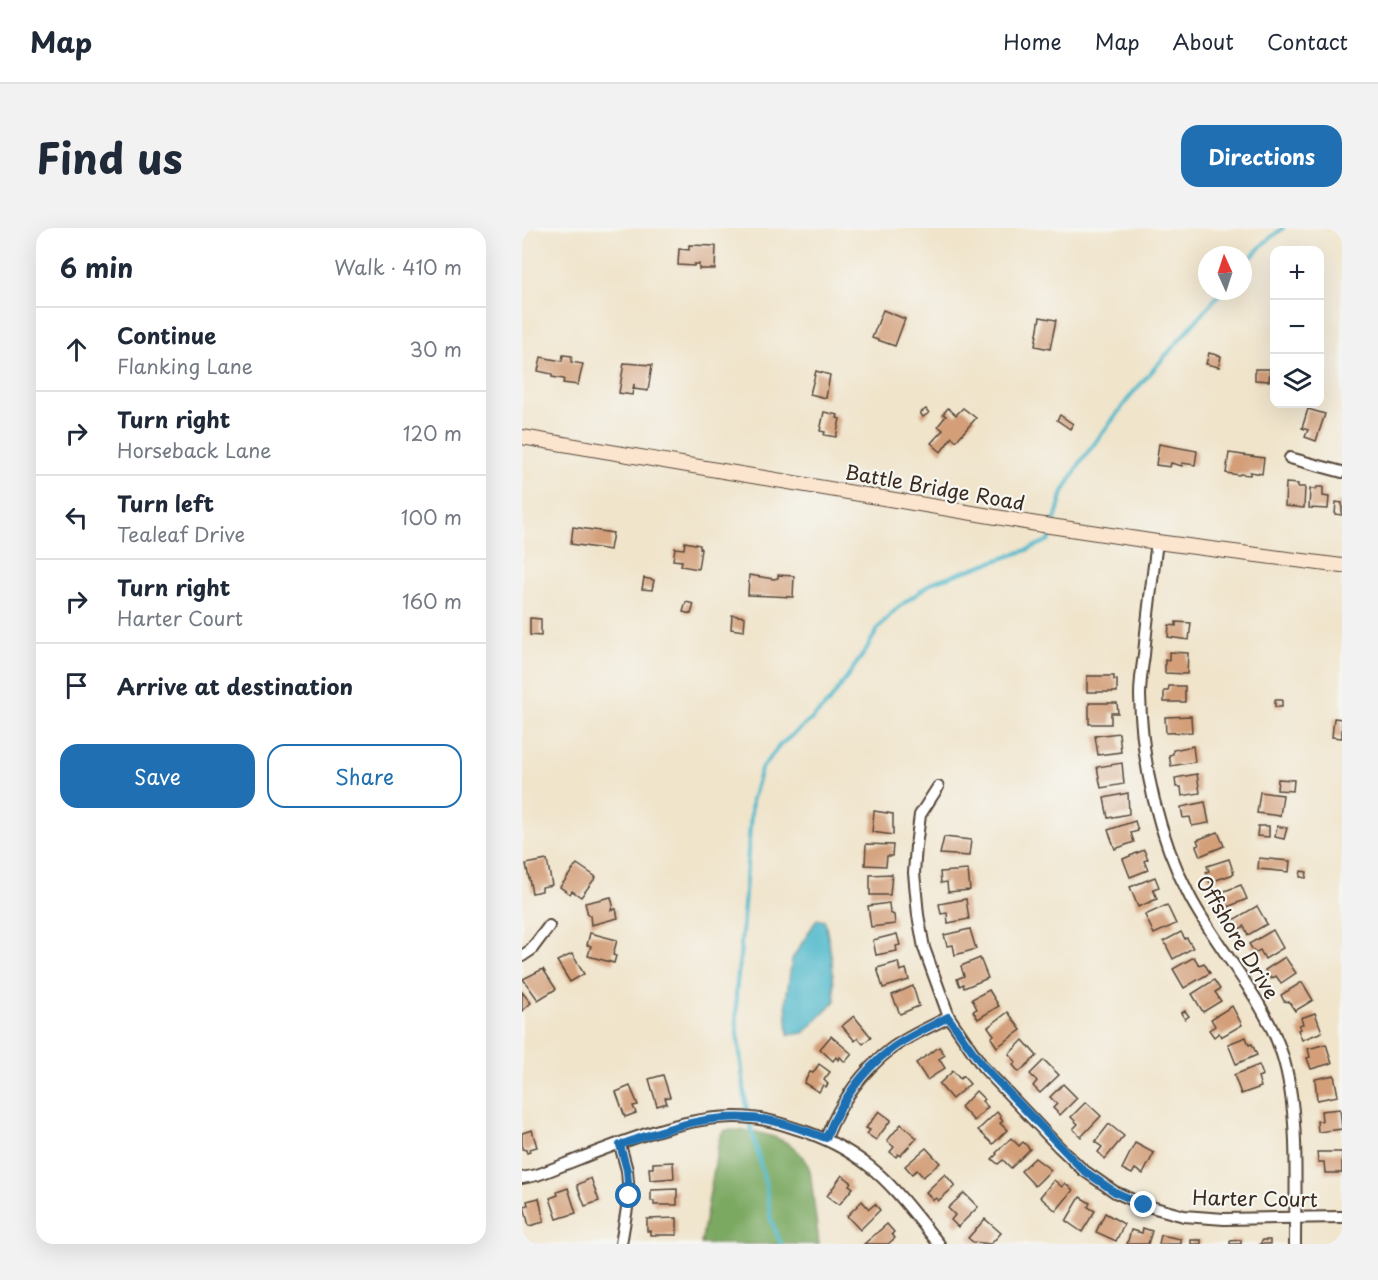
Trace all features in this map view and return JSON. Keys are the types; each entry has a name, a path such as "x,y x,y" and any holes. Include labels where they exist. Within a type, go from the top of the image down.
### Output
{"street":[{"name":"Battle Bridge Road","path":"522,437 1037,524 1342,566"},
{"path":"1290,458 1342,472"},
{"name":"Offshore Drive","path":"1158,542 1147,609 1140,694 1143,746 1165,838 1190,897 1260,1007 1282,1054 1293,1109 1295,1244"},
{"name":"Harter Court","path":"938,787 920,815 914,873 924,948 948,1017 983,1066 1059,1147 1083,1170 1115,1192 1144,1205 1184,1216 1224,1219 1342,1217"},
{"path":"522,956 531,950 549,926"},
{"path":"826,1138 834,1117 860,1077 892,1048 948,1017"},
{"path":"522,1178 537,1175 671,1126 728,1117 751,1118 775,1122 826,1138 849,1150 885,1180 939,1244"},
{"path":"620,1145 627,1170 629,1196 621,1244"}],"green space":[{"path":"726,1130 764,1134 776,1138 797,1150 805,1159 810,1171 819,1244 701,1244 719,1140"}],"water":[{"path":"817,919 825,921 832,960 835,1001 804,1033 788,1035 786,1000 792,959"}],"building":[{"path":"689,245 716,246 715,269 699,269 699,264 678,265 679,249 689,250"},
{"path":"883,310 905,319 895,346 872,338"},
{"path":"1040,317 1056,320 1050,349 1035,346"},
{"path":"1209,353 1221,356 1219,367 1206,364"},
{"path":"563,355 572,356 571,362 583,364 578,385 563,383 564,379 538,371 541,357 562,361"},
{"path":"624,363 652,365 648,391 634,389 634,384 632,395 619,393"},
{"path":"1255,369 1270,369 1269,381 1255,380"},
{"path":"816,371 830,375 826,398 810,394"},
{"path":"948,408 956,415 963,408 976,418 956,441 952,437 941,452 931,443 943,430 938,426 946,416 943,414"},
{"path":"926,409 929,413 923,417 920,413"},
{"path":"1308,409 1325,414 1316,441 1305,437 1308,430 1302,428"},
{"path":"824,412 838,415 837,418 840,419 836,437 824,435 825,432 820,431"},
{"path":"1060,415 1073,424 1070,429 1057,420"},
{"path":"1159,444 1197,451 1195,465 1182,463 1182,466 1171,463 1170,467 1156,465"},
{"path":"1229,453 1264,458 1262,474 1226,473"},
{"path":"1286,483 1305,487 1304,508 1285,506"},
{"path":"1323,487 1323,496 1329,497 1328,509 1309,508 1310,489"},
{"path":"1336,502 1342,503 1342,515 1335,514"},
{"path":"573,527 613,533 610,550 571,544"},
{"path":"685,542 700,545 698,569 681,566 682,561 673,560 675,548 684,549"},
{"path":"749,575 774,579 778,578 778,575 794,576 793,597 748,595"},
{"path":"644,578 654,580 652,590 642,589"},
{"path":"686,602 694,604 691,614 683,612"},
{"path":"732,615 745,617 744,631 731,629"},
{"path":"530,618 541,619 541,636 530,635"},
{"path":"1176,622 1191,623 1189,640 1168,637 1169,625 1176,626"},
{"path":"1169,652 1188,653 1187,674 1165,673 1165,660 1169,661"},
{"path":"1087,676 1114,676 1114,680 1117,680 1117,692 1087,692"},
{"path":"1169,686 1185,686 1185,702 1164,702 1164,691 1168,691"},
{"path":"1275,700 1282,700 1282,707 1275,707"},
{"path":"1089,703 1117,703 1118,713 1111,713 1111,724 1089,724"},
{"path":"1191,716 1192,732 1166,733 1165,717"},
{"path":"1334,718 1342,719 1342,738 1332,737"},
{"path":"1119,733 1121,752 1098,755 1095,736"},
{"path":"1193,746 1195,762 1171,766 1169,755 1173,754 1173,750"},
{"path":"1122,763 1124,784 1101,788 1097,767"},
{"path":"1197,774 1200,793 1182,796 1181,787 1176,787 1175,778"},
{"path":"1278,779 1294,780 1293,791 1277,790"},
{"path":"1260,792 1283,795 1280,816 1257,813"},
{"path":"1128,793 1129,814 1108,818 1104,798"},
{"path":"1205,802 1209,823 1192,826 1190,817 1183,818 1181,807"},
{"path":"874,811 893,814 893,835 872,832"},
{"path":"1135,821 1138,831 1131,833 1134,842 1115,849 1108,830"},
{"path":"1258,826 1269,826 1269,837 1257,836"},
{"path":"1277,826 1287,828 1284,839 1275,837"},
{"path":"1218,832 1224,846 1200,856 1196,846 1199,845 1197,840"},
{"path":"944,837 971,840 969,856 940,854"},
{"path":"866,844 893,845 892,856 887,856 886,866 865,865"},
{"path":"1144,850 1148,859 1144,861 1148,870 1130,877 1123,859"},
{"path":"1259,858 1290,861 1289,872 1258,869"},
{"path":"1229,859 1234,874 1210,882 1206,872 1209,871 1207,866"},
{"path":"547,860 552,885 542,887 542,891 532,893 526,864"},
{"path":"577,864 596,877 581,897 572,891 570,894 560,887"},
{"path":"968,870 970,890 948,892 947,882 941,883 940,872"},
{"path":"1301,871 1307,872 1306,878 1300,877"},
{"path":"892,874 890,895 870,895 870,875"},
{"path":"1155,877 1159,887 1153,889 1157,899 1138,907 1130,887"},
{"path":"1241,885 1247,899 1225,908 1220,898 1224,897 1222,892"},
{"path":"611,897 613,905 611,910 616,909 618,918 591,925 585,903"},
{"path":"966,899 969,919 948,923 947,913 941,914 939,904"},
{"path":"889,903 895,924 871,927 868,906"},
{"path":"1167,905 1176,924 1154,934 1145,915"},
{"path":"1257,906 1267,924 1248,935 1244,926 1238,930 1233,920"},
{"path":"970,929 976,949 955,955 953,945 947,946 944,935"},
{"path":"1273,930 1283,948 1265,959 1260,950 1255,953 1249,944"},
{"path":"1181,932 1193,948 1173,959 1164,941"},
{"path":"590,933 617,940 613,955 616,956 614,963 588,956 591,946 587,945"},
{"path":"897,934 900,945 896,946 897,951 876,955 873,940"},
{"path":"572,954 584,974 570,982 557,961"},
{"path":"1194,957 1199,965 1204,963 1210,973 1184,988 1173,969"},
{"path":"1285,957 1296,973 1281,983 1276,976 1271,979 1265,970"},
{"path":"980,958 988,978 964,988 963,984 960,986 957,979 964,976 961,966"},
{"path":"898,962 900,971 906,969 909,980 883,988 877,968"},
{"path":"543,969 556,989 538,1000 523,979"},
{"path":"1214,980 1220,989 1215,992 1221,1001 1203,1012 1192,994"},
{"path":"1302,982 1313,1000 1295,1011 1281,995"},
{"path":"913,986 919,1006 900,1014 892,995"},
{"path":"989,990 999,1006 978,1019 973,1011 977,1009 972,999"},
{"path":"522,992 531,1003 522,1011"},
{"path":"1232,1006 1242,1025 1221,1037 1219,1033 1214,1037 1209,1030 1215,1026 1211,1019"},
{"path":"1185,1011 1189,1016 1185,1019 1181,1013"},
{"path":"1008,1012 1021,1030 997,1047 991,1038 994,1035 988,1027"},
{"path":"1315,1013 1322,1032 1302,1040 1298,1030 1301,1029 1299,1025 1303,1024 1301,1018"},
{"path":"854,1016 871,1037 863,1044 858,1038 855,1041 842,1026"},
{"path":"831,1036 852,1054 845,1062 840,1057 838,1060 836,1057 833,1061 820,1049"},
{"path":"1246,1037 1257,1055 1236,1064 1228,1044"},
{"path":"1023,1040 1037,1056 1019,1072 1013,1065 1016,1062 1009,1054"},
{"path":"1326,1044 1332,1063 1311,1069 1307,1058 1310,1057 1308,1049"},
{"path":"939,1047 945,1055 939,1059 945,1068 927,1080 916,1063"},
{"path":"1044,1060 1059,1075 1040,1093 1033,1086 1037,1081 1030,1074"},
{"path":"819,1064 830,1072 824,1080 828,1084 826,1087 823,1085 819,1092 804,1083 810,1072 813,1073"},
{"path":"1259,1065 1263,1075 1258,1077 1261,1087 1241,1094 1234,1075"},
{"path":"953,1071 960,1079 963,1076 970,1084 952,1099 939,1084"},
{"path":"663,1075 670,1097 665,1098 667,1103 657,1106 649,1079"},
{"path":"1334,1075 1338,1096 1317,1100 1315,1079"},
{"path":"1063,1084 1077,1098 1060,1115 1053,1108 1057,1104 1050,1097"},
{"path":"630,1086 638,1105 633,1106 636,1113 625,1117 616,1092"},
{"path":"976,1091 988,1107 974,1121 961,1107"},
{"path":"1086,1102 1101,1116 1081,1137 1073,1129 1078,1124 1071,1117"},
{"path":"1340,1109 1342,1129 1318,1132 1317,1121 1322,1121 1321,1111"},
{"path":"879,1111 891,1120 876,1140 867,1134 870,1130 866,1128"},
{"path":"997,1112 1003,1121 1000,1123 1007,1130 993,1144 978,1130"},
{"path":"901,1124 917,1138 900,1156 898,1154 896,1157 890,1152 894,1147 887,1141"},
{"path":"1109,1124 1124,1136 1105,1159 1098,1152 1102,1147 1095,1142"},
{"path":"532,1130 537,1147 529,1149 530,1152 527,1153 522,1149 522,1133"},
{"path":"1011,1138 1019,1146 1023,1142 1030,1149 1011,1168 1003,1160 998,1164 992,1159"},
{"path":"1135,1143 1154,1153 1143,1174 1135,1169 1132,1174 1122,1169"},
{"path":"926,1148 940,1163 923,1177 917,1170 912,1174 905,1166"},
{"path":"1317,1152 1342,1152 1342,1173 1325,1173 1324,1162 1318,1162"},
{"path":"1035,1158 1051,1170 1035,1186 1021,1171"},
{"path":"673,1162 674,1178 650,1180 649,1168 653,1168 653,1163"},
{"path":"945,1174 955,1186 938,1201 936,1198 933,1200 926,1192"},
{"path":"842,1175 851,1182 849,1185 853,1188 839,1205 827,1196"},
{"path":"591,1178 599,1201 585,1206 577,1185"},
{"path":"1054,1180 1062,1187 1065,1183 1073,1190 1056,1211 1040,1197"},
{"path":"568,1188 576,1213 557,1219 550,1198 558,1195 557,1192"},
{"path":"677,1189 677,1205 654,1205 654,1201 651,1201 651,1190"},
{"path":"964,1193 978,1207 958,1227 951,1220 955,1215 948,1208"},
{"path":"1080,1197 1090,1203 1088,1207 1095,1211 1082,1232 1066,1221"},
{"path":"539,1198 544,1222 529,1226 524,1206 528,1205 527,1201"},
{"path":"862,1201 869,1209 875,1204 880,1210 860,1230 847,1216"},
{"path":"1105,1213 1124,1224 1116,1241 1096,1232"},
{"path":"677,1218 677,1235 650,1235 650,1231 647,1231 647,1219"},
{"path":"985,1219 1001,1233 991,1244 973,1242 968,1238"},
{"path":"887,1224 894,1232 892,1234 895,1238 888,1244 864,1244"},
{"path":"1143,1228 1152,1231 1148,1244 1127,1244 1131,1230 1142,1233"},
{"path":"1161,1235 1181,1239 1181,1244 1159,1244"},
{"path":"1191,1240 1201,1240 1201,1244 1191,1244"},
{"path":"1241,1240 1241,1244 1230,1244 1230,1241"},
{"path":"1263,1240 1270,1240 1270,1244 1260,1244"}],"waterway":[{"path":"1252,257 1263,244 1283,228"},
{"path":"1054,523 1063,492 1082,460 1132,394 1214,300"},
{"path":"781,1244 771,1220 765,1182 747,1112 737,1029 736,992 752,800 761,769 780,745 830,701 864,653 879,627 896,609 933,582 1027,550 1049,540 1052,530"}],"route":[{"path":"629,1196 627,1170 620,1145 671,1126 728,1117 775,1122 826,1138 834,1117 860,1077 892,1048 948,1017 983,1066 1059,1147 1083,1170 1115,1192 1144,1205"}]}
